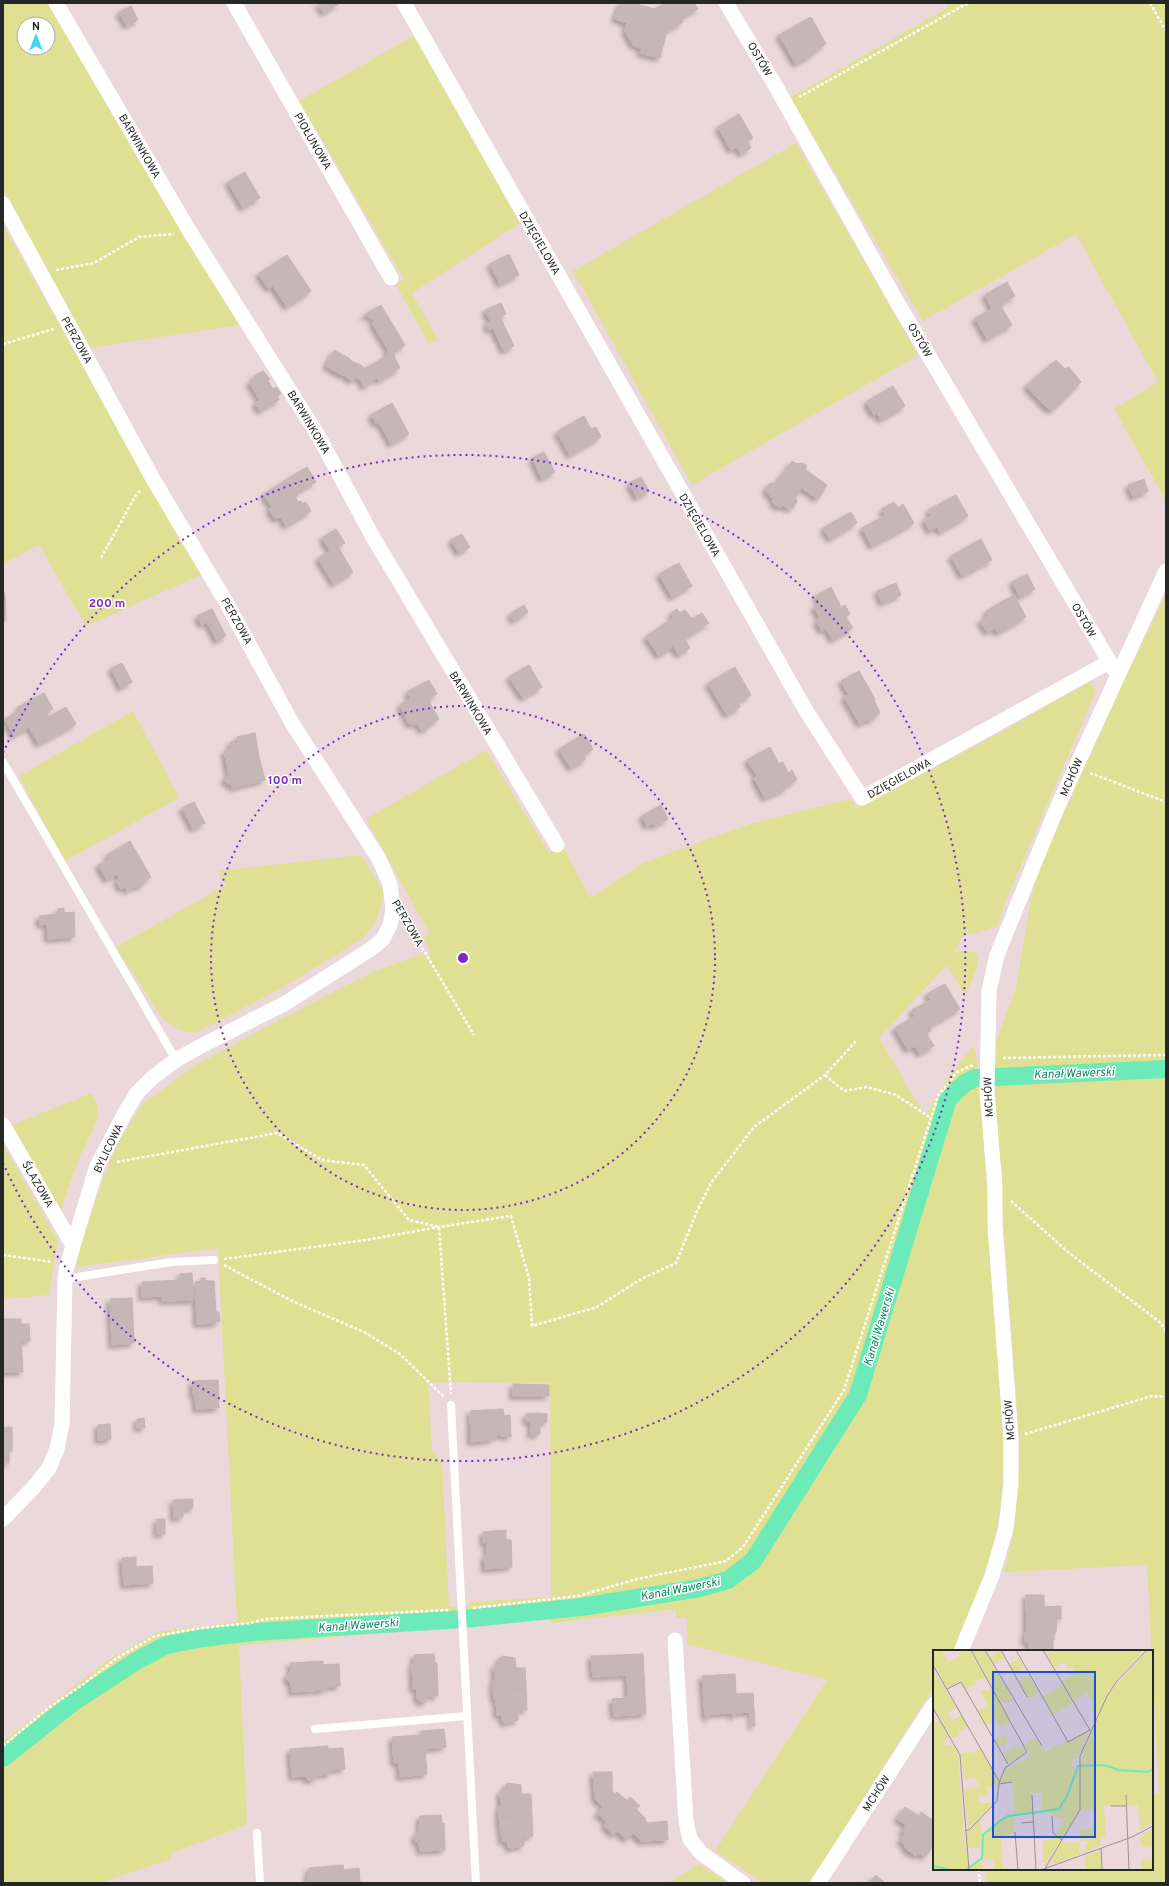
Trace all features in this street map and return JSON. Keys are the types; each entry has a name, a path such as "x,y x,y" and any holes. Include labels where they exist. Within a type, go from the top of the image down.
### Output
{"street":[{"name":"BARWINKOWA","path":"56,3 190,232 320,437 374,539 557,845"},
{"name":"PIOŁUNOWA","path":"234,3 391,278"},
{"name":"DZIĘGIELOWA","path":"404,3 805,709 862,798 1109,662"},
{"name":"OSTÓW","path":"726,3 786,105 897,302 1118,675"},
{"name":"PERZOWA","path":"3,204 153,479 226,602 292,723 379,859 390,884 392,896"},
{"name":"MCHÓW","path":"961,1650 992,1576 1006,1528 1011,1484 1011,1438 995,1226 995,1186 987,1092 989,991 996,955 1075,767 1166,571"},
{"name":"BYLICOWA","path":"3,1518 34,1487 49,1468 57,1449 62,1424 66,1272 72,1244 97,1166 137,1093 152,1078 176,1060 284,1004 371,949 383,939 390,925 393,910 392,896"},
{"name":"ŚLAZOWA","path":"3,1125 72,1244"},
{"path":"676,1640 686,1821 690,1838 701,1853 743,1883"},
{"name":"MCHÓW","path":"818,1883 933,1706"}],"lane":[{"path":"3,762 176,1060"},
{"path":"66,1272 171,1262 214,1260"},
{"path":"451,1405 476,1883"},
{"path":"315,1729 467,1716"},
{"path":"257,1833 260,1883"}],"path":[{"path":"786,105 968,3"},
{"path":"1150,3 1166,31"},
{"path":"41,273 94,263 139,237 190,232"},
{"path":"3,344 69,325"},
{"path":"101,558 136,495 153,479"},
{"path":"1075,767 1166,802"},
{"name":"PERZOWA","path":"392,896 474,1035"},
{"path":"214,1260 366,1240 511,1216 529,1278 532,1326 597,1307 643,1278 676,1263 697,1211 711,1183 754,1127 826,1076 857,1040"},
{"path":"3,1746 47,1709 86,1683 117,1658 155,1636 265,1619 462,1609 578,1596 637,1579 726,1562 743,1547 844,1390 938,1096 957,1072 987,1059 1166,1054"},
{"path":"826,1076 844,1091 867,1087 896,1094 931,1118"},
{"path":"97,1166 277,1133 322,1160 364,1165 409,1220 439,1227"},
{"path":"995,1186 1069,1253 1161,1323 1166,1331"},
{"path":"439,1227 451,1384 451,1405"},
{"path":"3,1255 66,1272"},
{"path":"214,1260 294,1302 364,1332 400,1354 426,1377 451,1405"},
{"path":"1011,1438 1152,1396 1166,1397"},
{"path":"978,1870 980,1883"}],"shaded area":[{"path":"3,3 49,3 176,221 245,324 90,348 3,190"},
{"path":"944,3 1166,3 1166,501 1114,409 1158,382 1076,234 923,321 790,98 947,8"},
{"path":"414,36 520,223 412,293 438,340 429,344 396,285 404,279 299,101"},
{"path":"796,143 918,355 692,485 573,271"},
{"path":"3,225 201,575 86,626 39,545 3,564"},
{"path":"1166,595 1166,1883 987,1883 985,1870 1153,1870 1153,1794 1159,1793 1153,1679 1153,1650 1151,1650 1147,1565 1004,1572 1014,1531 1018,1486 1019,1441 994,1091 996,1042 1016,988 1030,902 1037,873 1122,684"},
{"path":"1090,681 1096,691 1006,900 997,926 976,933 964,933 954,952 972,951 977,955 978,965 965,996 947,965 879,1038 925,1116 950,1075 974,1045 979,1072 1003,1439 1002,1483 999,1516 994,1543 984,1574 953,1650 933,1650 933,1689 809,1883 764,1883 715,1851 827,1680 687,1644 687,1618 676,1618 676,1609 551,1623 550,1619 239,1645 247,1824 171,1854 170,1859 101,1883 3,1883 3,1741 110,1659 158,1632 237,1622 218,1248 76,1267 85,1228 118,1142 143,1103 199,1063 281,1019 375,971 416,956 431,954 424,938 430,934 366,819 486,750 549,853 563,846 590,898 647,861 750,824 850,799 857,808 994,736","holes":["428,1383 550,1383 551,1597 470,1602 469,1605 449,1607 442,1461 432,1451"]},
{"path":"133,711 179,798 65,861 19,776"},
{"path":"361,855 384,893 377,919 365,937 280,989 195,1033 180,1030 163,1019 116,947 226,885 219,871"},
{"path":"92,1093 98,1108 98,1119 79,1158 59,1215 12,1125"},
{"path":"3,1145 58,1240 49,1295 3,1299"},
{"path":"699,1864 728,1883 668,1883"}],"building":[{"path":"318,3 340,3 324,13"},
{"path":"620,3 632,3 654,9 666,3 694,3 698,9 681,18 683,22 667,31 660,58 640,53 642,49 633,45 625,31 627,23 615,19"},
{"path":"131,6 138,20 127,26 119,12"},
{"path":"811,17 826,44 813,52 814,54 796,64 779,35"},
{"path":"739,114 753,138 747,141 751,148 741,154 737,147 731,150 718,127"},
{"path":"245,172 260,198 243,208 228,182"},
{"path":"509,254 519,275 500,284 490,264"},
{"path":"287,255 311,291 287,307 273,286 269,289 258,274"},
{"path":"1007,282 1015,296 1000,305 1012,325 987,339 975,318 992,309 985,295"},
{"path":"501,303 506,314 500,317 514,346 504,351 493,328 489,330 486,324 491,322 485,310"},
{"path":"381,305 405,345 395,352 394,356 400,368 379,381 377,378 364,387 360,379 355,377 353,381 346,377 346,375 342,375 326,366 334,350 364,368 387,356 388,349 372,323 376,322 367,315 365,317 364,315"},
{"path":"1056,360 1065,369 1069,367 1081,382 1053,410 1048,409 1026,386"},
{"path":"263,371 270,379 268,381 273,389 277,387 281,394 277,396 279,400 260,411 255,403 260,400 249,382 255,379 254,376"},
{"path":"893,386 905,406 881,420 877,413 874,415 866,402"},
{"path":"392,403 409,434 391,444 379,422 376,424 371,415"},
{"path":"584,416 591,429 596,427 601,437 570,455 557,432"},
{"path":"544,452 555,472 542,479 532,458"},
{"path":"792,461 797,464 802,463 806,465 806,470 827,485 818,499 802,488 795,497 797,502 792,508 789,509 784,506 779,507 773,503 773,498 767,493 766,489 770,483 776,483"},
{"path":"307,467 316,482 296,493 298,496 295,497 298,502 301,501 302,504 306,502 311,511 286,526 281,517 275,519 269,509 272,507 265,497 265,493"},
{"path":"641,477 649,491 637,498 629,483"},
{"path":"1144,479 1148,491 1133,497 1128,485"},
{"path":"956,495 968,516 940,532 937,527 930,531 924,520 931,516 928,510"},
{"path":"894,502 898,508 903,504 914,523 887,538 877,520 885,515 882,509"},
{"path":"851,512 857,523 830,539 823,528"},
{"path":"877,520 887,538 872,546 862,528"},
{"path":"336,529 345,543 338,547 353,572 334,584 318,558 330,551 322,538"},
{"path":"462,534 470,547 459,553 451,540"},
{"path":"981,539 992,560 962,576 951,556"},
{"path":"679,563 692,586 672,597 659,574"},
{"path":"1027,574 1035,589 1020,597 1012,582"},
{"path":"896,583 901,595 882,603 877,591"},
{"path":"831,587 841,607 845,605 850,614 846,617 853,628 833,640 826,628 822,631 816,621 820,618 814,607 820,603 816,596"},
{"path":"3,593 5,593 6,620 3,621"},
{"path":"1014,595 1026,617 998,633 995,628 987,632 980,621 988,616 986,611"},
{"path":"524,605 528,612 514,621 510,614"},
{"path":"212,609 226,636 217,641 207,622 202,625 197,616"},
{"path":"677,609 680,613 685,610 692,619 702,613 709,623 684,639 690,648 679,655 673,646 659,656 646,637 674,617 671,613"},
{"path":"122,663 132,682 121,688 111,668"},
{"path":"529,665 542,687 523,698 509,677"},
{"path":"735,667 751,695 738,702 740,707 727,715 708,683"},
{"path":"859,671 875,699 874,700 880,713 870,721 867,720 860,724 844,697 849,695 841,681"},
{"path":"429,680 437,694 428,700 439,719 431,724 427,729 421,730 417,723 412,725 410,723 409,724 400,705 411,698 407,692"},
{"path":"44,693 53,709 47,712 49,717 66,707 76,724 39,744 29,727 14,736 5,719 20,710 18,707"},
{"path":"255,733 265,780 232,788 231,783 228,784 224,779 229,774 224,751 231,749 230,742 234,741 235,744 238,744 237,737"},
{"path":"584,734 593,749 583,755 586,759 571,768 559,749"},
{"path":"770,747 779,764 757,776 747,760"},
{"path":"783,762 788,773 792,770 797,780 785,787 786,789 765,798 754,778"},
{"path":"194,802 205,823 193,829 182,808"},
{"path":"661,805 668,819 654,826 653,823 647,826 642,816"},
{"path":"130,841 151,877 145,881 142,886 134,887 127,891 125,887 121,889 116,881 120,879 117,874 107,880 98,865 109,859 107,855"},
{"path":"64,908 64,913 74,912 75,937 48,939 47,924 40,925 39,916 59,914 58,909"},
{"path":"945,984 960,1009 929,1027 931,1031 926,1033 934,1046 920,1054 915,1046 908,1050 895,1028 915,1016 912,1010 931,1000 927,994"},
{"path":"192,1273 194,1300 162,1301 162,1296 142,1297 142,1282 180,1280 180,1274"},
{"path":"201,1278 205,1278 206,1281 214,1281 216,1312 219,1312 220,1321 215,1322 216,1323 197,1324 195,1282 201,1281"},
{"path":"132,1298 134,1343 112,1345 110,1299"},
{"path":"3,1319 21,1319 21,1324 29,1324 30,1341 21,1341 23,1372 3,1372"},
{"path":"218,1380 219,1408 196,1409 192,1381"},
{"path":"513,1384 549,1385 549,1396 513,1396"},
{"path":"503,1409 504,1416 510,1415 511,1437 496,1435 496,1438 492,1438 492,1440 471,1442 470,1411"},
{"path":"526,1414 547,1414 547,1422 540,1423 540,1434 531,1435 531,1421 526,1421"},
{"path":"144,1418 145,1428 137,1428 137,1419"},
{"path":"110,1424 111,1439 98,1440 98,1425"},
{"path":"3,1427 12,1427 12,1451 9,1451 9,1463 3,1463"},
{"path":"193,1499 193,1508 183,1509 183,1517 174,1518 173,1500"},
{"path":"157,1519 165,1519 165,1534 157,1534"},
{"path":"506,1530 506,1540 511,1540 512,1567 485,1569 484,1556 487,1556 487,1542 483,1543 483,1532"},
{"path":"136,1557 136,1567 152,1566 153,1583 124,1585 122,1558"},
{"path":"1026,1595 1044,1595 1044,1607 1061,1606 1061,1619 1057,1619 1056,1632 1054,1633 1053,1640 1053,1650 1029,1650 1029,1642 1025,1642 1025,1633 1027,1633"},
{"path":"434,1654 435,1663 437,1663 438,1696 429,1696 426,1702 420,1702 417,1698 417,1689 413,1689 412,1664 414,1664 414,1655"},
{"path":"643,1654 646,1714 614,1716 612,1699 628,1698 627,1675 593,1677 591,1656"},
{"path":"502,1656 515,1658 516,1668 525,1668 526,1689 493,1690 493,1681 495,1681 494,1665 499,1665 499,1659"},
{"path":"323,1661 323,1665 339,1664 340,1686 325,1687 325,1690 292,1692 291,1683 287,1680 287,1675 291,1672 290,1663"},
{"path":"735,1674 736,1694 753,1693 755,1726 752,1726 751,1712 735,1713 735,1717 733,1717 732,1713 709,1714 709,1719 707,1719 707,1715 705,1716 702,1676"},
{"path":"526,1689 527,1710 518,1710 518,1720 505,1723 502,1721 502,1715 497,1715 496,1699 494,1699 493,1690"},
{"path":"444,1729 446,1747 425,1749 427,1774 400,1777 399,1765 398,1763 394,1762 392,1737 421,1735 421,1731"},
{"path":"328,1746 328,1749 343,1748 345,1769 330,1770 330,1774 317,1775 315,1779 308,1780 305,1776 292,1777 290,1749"},
{"path":"593,1772 612,1772 612,1791 616,1794 617,1792 627,1801 630,1797 640,1806 636,1809 648,1823 667,1821 668,1840 641,1841 633,1833 627,1840 617,1831 614,1835 604,1826 607,1822 597,1813 604,1807 595,1799"},
{"path":"508,1783 521,1785 521,1794 531,1794 532,1816 499,1817 499,1807 501,1807 500,1791 505,1791 505,1786"},
{"path":"905,1807 919,1816 921,1812 933,1820 933,1845 925,1857 920,1854 915,1855 906,1849 904,1844 900,1841 905,1833 902,1832 906,1825 897,1819"},
{"path":"441,1815 442,1824 444,1823 445,1850 420,1851 419,1844 415,1841 415,1835 419,1833 420,1816"},
{"path":"532,1816 533,1836 523,1837 524,1846 512,1848 508,1847 507,1841 502,1841 499,1817"},
{"path":"343,1865 344,1870 359,1868 360,1883 309,1883 308,1881 309,1868"},
{"path":"876,1875 885,1883 869,1883"}],"waterway":[{"name":"Kanał Wawerski","path":"3,1758 75,1701 138,1660 167,1645 203,1638 253,1632 464,1619 581,1607 700,1588 728,1580 753,1561 858,1395 948,1099 965,1083 975,1078 1166,1069"}]}
